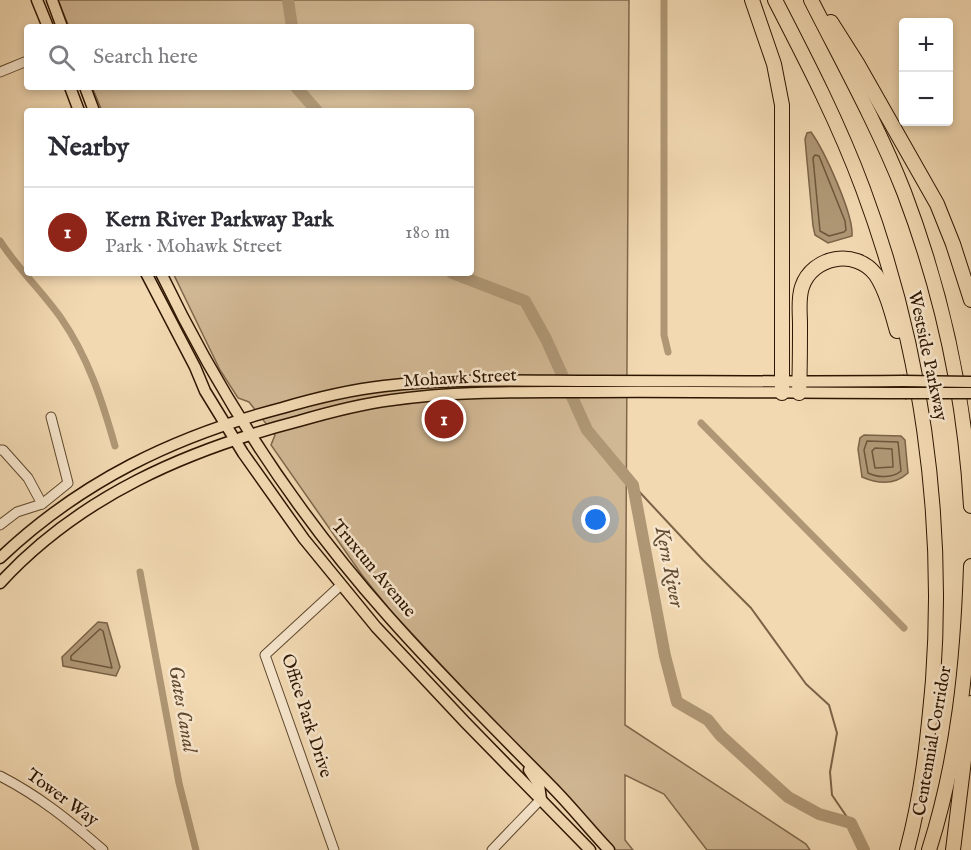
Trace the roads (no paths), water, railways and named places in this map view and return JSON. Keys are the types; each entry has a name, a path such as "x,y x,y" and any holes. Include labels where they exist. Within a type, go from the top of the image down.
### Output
{"highway":[{"path":"752,0 774,64 782,105 782,388"},
{"name":"Westside Parkway","path":"775,0 840,131 876,225 893,280 921,406 935,545 936,614 926,744 916,803"},
{"name":"Westside Parkway","path":"811,0 878,131 920,235 955,376 965,438 971,506"},
{"path":"817,0 857,63 928,186 948,230 971,300"},
{"path":"920,235 951,326 971,421"},
{"path":"800,387 800,296 804,282 815,267 829,260 846,258 862,263 878,278 894,321 916,407 930,478"},
{"name":"Centennial Corridor","path":"929,850 936,830 952,758 967,638 971,566"},
{"path":"953,850 971,703"},
{"path":"901,850 916,803"},
{"name":"Centennial Corridor","path":"907,850 916,803"}],"main road":[{"path":"37,0 47,24"},
{"path":"52,0 61,24"},
{"path":"71,90 79,108"},
{"path":"86,90 93,108"},
{"name":"Truxtun Avenue","path":"149,276 205,391 225,424 273,496 341,585 376,627 465,722 590,850"},
{"name":"Truxtun Avenue","path":"163,276 198,345 241,418 317,528 381,608 553,787 609,850"},
{"name":"Mohawk Street","path":"0,558 58,508 97,483 156,451 241,418 342,392 385,386 473,381 618,381 782,388"},
{"name":"Mohawk Street","path":"0,583 50,536 114,492 148,474 251,433 351,408 392,400 479,393 782,388 903,381 971,382"},
{"name":"Mohawk Street","path":"800,387 905,393 971,393"},
{"path":"114,492 113,485 136,461"},
{"path":"0,558 0,566"},
{"path":"519,754 539,785 541,799 557,803 593,834"}],"street":[{"path":"0,72 24,62"},
{"path":"0,525 17,512 42,504 68,483 51,417"},
{"path":"2,450 28,478 42,504"},
{"name":"Office Park Drive","path":"334,850 265,655 341,585"},
{"name":"Tower Way","path":"0,776 58,811 103,850"},
{"path":"492,850 541,799"}],"water":[{"path":"811,132 837,183 851,226 852,236 828,243 815,235 813,226 805,139 807,133"},
{"path":"864,435 901,436 905,440 908,473 898,480 886,482 862,477 858,449 860,438"},
{"path":"98,622 107,623 120,667 116,676 63,666 62,657"}],"waterway":[{"name":"Kern River","path":"288,0 292,24"},
{"path":"664,0 664,335 668,352"},
{"name":"Kern River","path":"299,90 314,108"},
{"name":"Gates Canal","path":"0,241 24,273"},
{"name":"Gates Canal","path":"27,276 54,308 79,348 93,379 115,446"},
{"name":"Kern River","path":"460,276 525,301 546,339 587,430 633,485 665,656 677,702 708,720 720,735 788,797 819,814 851,823 864,850"},
{"path":"701,423 904,628"},
{"path":"633,485 751,608 806,684 829,705 837,733 830,772 832,795 851,823"},
{"name":"Gates Canal","path":"140,572 179,783 196,850"}],"place":[{"name":"Kern River Parkway Park","path":"444,419"}]}
